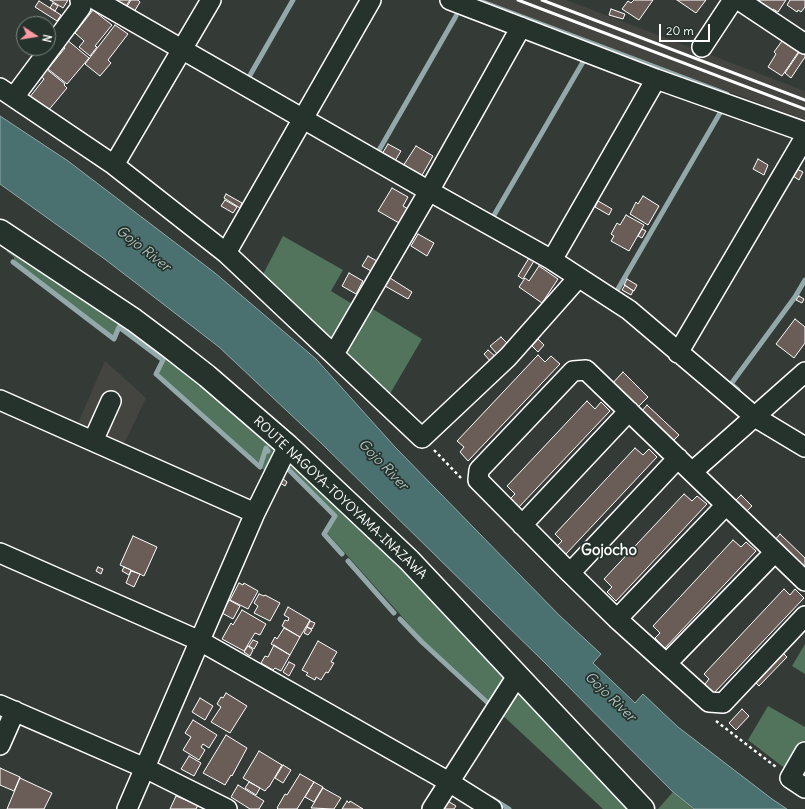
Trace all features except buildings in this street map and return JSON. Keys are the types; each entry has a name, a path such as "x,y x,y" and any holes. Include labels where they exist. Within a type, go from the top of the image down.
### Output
{"main road":[{"name":"ROUTE NAGOYA-TOYOYAMA-INAZAWA","path":"0,231 134,320 207,376 288,446 409,560 643,809"}],"street":[{"path":"80,0 81,7 7,92 114,165 226,253 422,438 508,357 578,278"},
{"path":"96,0 552,260 629,310 755,417 805,447"},
{"path":"114,165 210,0"},
{"path":"226,253 371,0"},
{"path":"450,0 656,78 805,132"},
{"path":"702,47 733,0"},
{"path":"739,0 805,44"},
{"path":"334,354 429,191 521,27"},
{"path":"552,260 656,78"},
{"path":"678,353 805,137"},
{"path":"805,581 586,370 573,371 479,470 478,480 522,525 617,619 709,702 723,703 805,616"},
{"path":"692,472 805,372"},
{"path":"0,400 256,513"},
{"path":"93,441 111,401"},
{"path":"522,525 629,411"},
{"path":"127,809 256,513 288,446"},
{"path":"570,573 678,458"},
{"path":"617,619 726,505"},
{"path":"667,663 775,552"},
{"path":"0,553 200,641 449,782 492,809"},
{"path":"432,809 517,676"},
{"path":"0,745 8,708 145,768 227,809"},
{"path":"805,752 790,778 805,788"}],"shaded area":[{"path":"482,0 566,0 805,91 805,120"},
{"path":"105,361 146,398 122,448 76,428"}],"green space":[{"path":"283,236 343,270 331,291 354,305 331,344 260,280"},
{"path":"13,249 131,326 274,444 271,459 266,471 261,468 267,450 268,452 269,450 266,447 259,463 158,374 165,359 119,325 114,336 14,261 14,257 6,251"},
{"path":"371,308 422,339 387,399 343,357"},
{"path":"293,461 416,582 505,674 506,680 492,703 423,640 327,533 337,516 286,464"},
{"path":"805,644 805,674 792,666"},
{"path":"520,689 627,809 603,809 498,711"},
{"path":"768,706 805,727 805,740 787,770 748,740"},
{"path":"673,792 693,809 658,809"}],"water":[{"name":"Gojo River","path":"0,116 68,161 215,273 316,359 395,447 559,615 601,654 593,663 635,703 643,694 678,727 787,809 694,809 672,791 544,662 321,443 219,347 106,260 0,184"}],"waterway":[{"path":"249,77 293,0"},
{"path":"477,0 727,94"},
{"path":"378,152 456,16"},
{"path":"493,217 583,62"},
{"path":"618,289 720,113"},
{"path":"13,262 114,339 119,327 163,360 156,374 260,467 266,448 268,451"},
{"path":"738,390 731,384 795,297 805,280"},
{"path":"282,469 287,468 335,516 324,534 342,554"},
{"path":"348,561 394,613"},
{"path":"400,619 422,642 487,702"},
{"path":"493,799 509,809"}],"railway":[{"path":"518,0 805,109"},
{"path":"542,0 805,100"}],"district":[{"name":"Gojocho","path":"609,551"}]}
